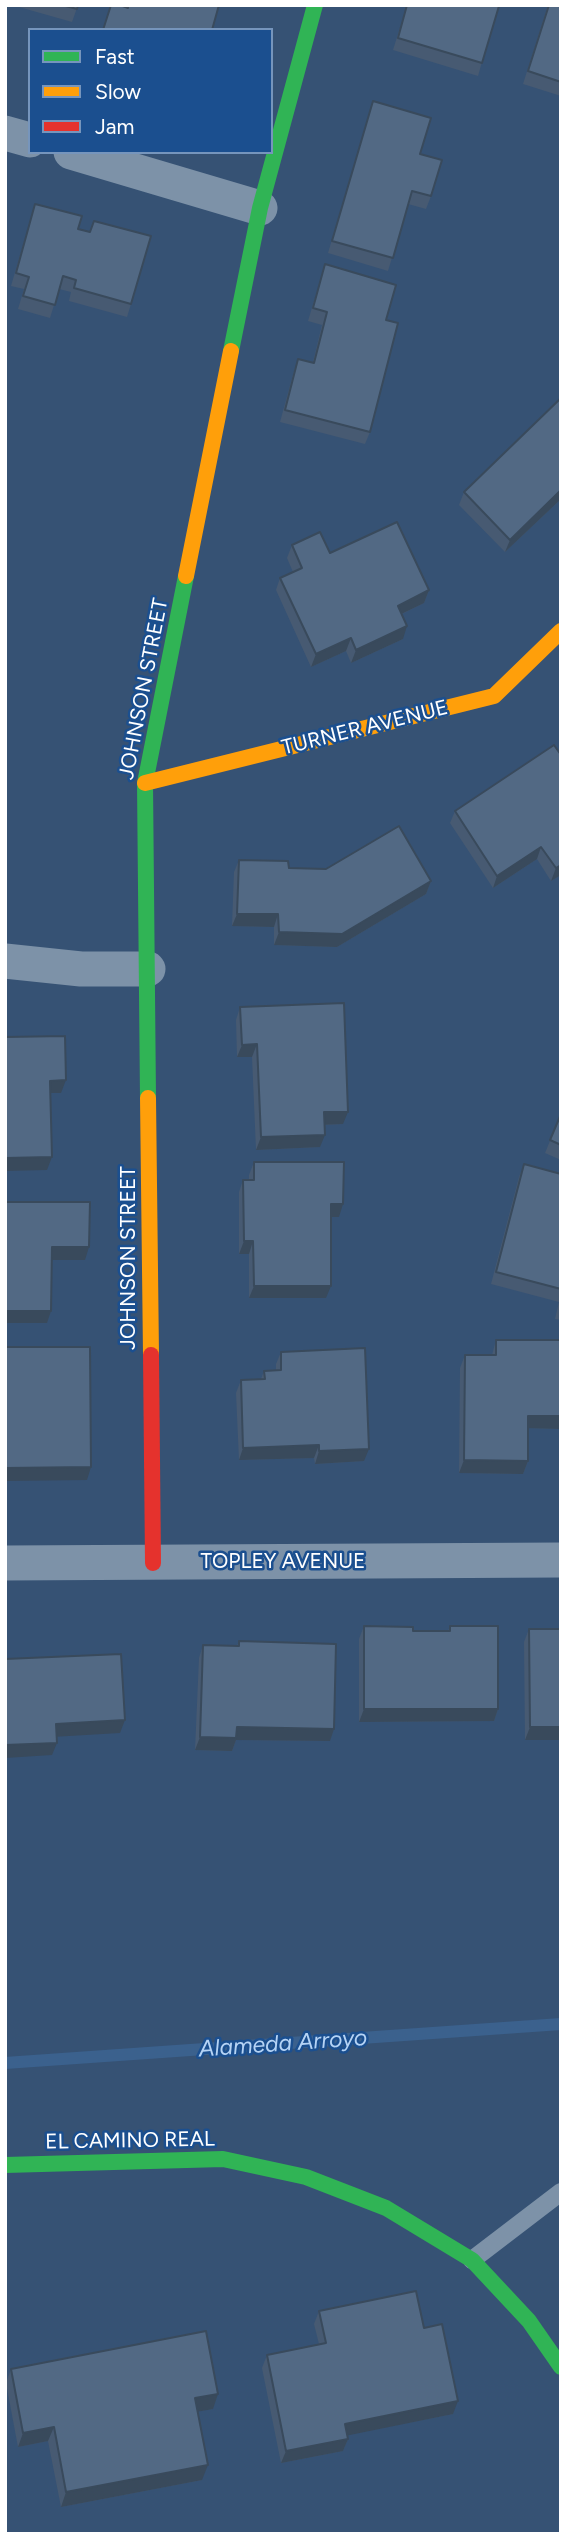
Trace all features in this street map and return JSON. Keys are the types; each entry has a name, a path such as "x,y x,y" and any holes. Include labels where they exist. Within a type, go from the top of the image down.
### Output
{"street":[{"name":"JOHNSON STREET","path":"153,1563 145,783 260,208 315,5"},
{"path":"5,133 28,139"},
{"path":"78,154 260,208"},
{"name":"TURNER AVENUE","path":"145,783 494,696 561,631"},
{"path":"5,961 81,968 148,969"},
{"name":"TOPLEY AVENUE","path":"5,1563 561,1560"},
{"name":"EL CAMINO REAL","path":"5,2165 223,2159 306,2177 386,2208 472,2260 529,2321 561,2367"}],"lane":[{"path":"472,2260 561,2192"}],"building":[{"path":"62,5 78,5 77,9"},
{"path":"111,5 128,8 128,5 219,5 213,28 104,28"},
{"path":"407,5 499,6 482,63 398,38"},
{"path":"549,5 561,5 561,82 528,71"},
{"path":"373,101 431,118 420,154 442,160 431,196 412,191 393,258 332,241"},
{"path":"35,204 82,216 78,229 90,232 94,221 151,236 131,304 74,288 76,280 63,276 55,305 23,296 29,277 16,273"},
{"path":"325,264 396,285 386,320 398,323 370,432 285,410 298,359 314,363 327,312 313,308"},
{"path":"561,398 561,490 510,540 464,492"},
{"path":"397,522 429,590 398,606 407,626 356,650 351,638 316,654 280,578 302,568 292,545 320,532 330,553"},
{"path":"554,745 561,755 561,865 556,868 541,847 497,876 455,811"},
{"path":"399,826 431,881 342,934 279,932 278,914 237,914 239,860 288,861 289,868 326,869"},
{"path":"344,1003 348,1112 324,1112 325,1135 261,1137 257,1044 242,1045 240,1007"},
{"path":"65,1036 66,1080 50,1081 52,1157 5,1158 5,1037"},
{"path":"561,1114 561,1145 550,1140"},
{"path":"254,1162 344,1162 343,1204 331,1204 331,1286 254,1286 253,1241 244,1241 243,1180 254,1180"},
{"path":"524,1164 561,1174 561,1289 496,1272"},
{"path":"5,1202 90,1202 89,1247 52,1247 51,1311 5,1311"},
{"path":"496,1340 561,1340 561,1416 528,1416 528,1461 464,1460 465,1355 496,1355"},
{"path":"5,1347 90,1347 91,1467 5,1468"},
{"path":"365,1348 369,1449 319,1451 319,1445 243,1448 241,1380 265,1379 264,1371 281,1370 281,1352"},
{"path":"364,1626 413,1627 413,1631 450,1631 450,1626 498,1626 498,1709 364,1709"},
{"path":"529,1629 561,1629 561,1727 530,1727"},
{"path":"239,1641 336,1644 334,1729 237,1727 236,1738 200,1737 203,1645 239,1646"},
{"path":"121,1654 125,1720 56,1724 57,1743 5,1745 5,1659"},
{"path":"416,2291 424,2328 442,2324 458,2401 345,2424 348,2439 286,2451 267,2355 326,2343 319,2311"},
{"path":"206,2331 218,2394 195,2398 208,2465 66,2492 54,2427 23,2433 11,2369"}],"waterway":[{"name":"Alameda Arroyo","path":"5,2063 561,2024"}],"traffic: fast":[{"path":"231,351 260,208 315,5"},
{"path":"148,1098 145,783 186,576"},
{"path":"5,2165 223,2159 306,2177 386,2208 472,2260 529,2321 561,2367"}],"traffic: slow":[{"path":"186,576 231,351"},
{"path":"145,783 494,696 561,631"},
{"path":"148,1098 151,1355"}],"traffic: jam":[{"path":"151,1355 153,1563"}]}
